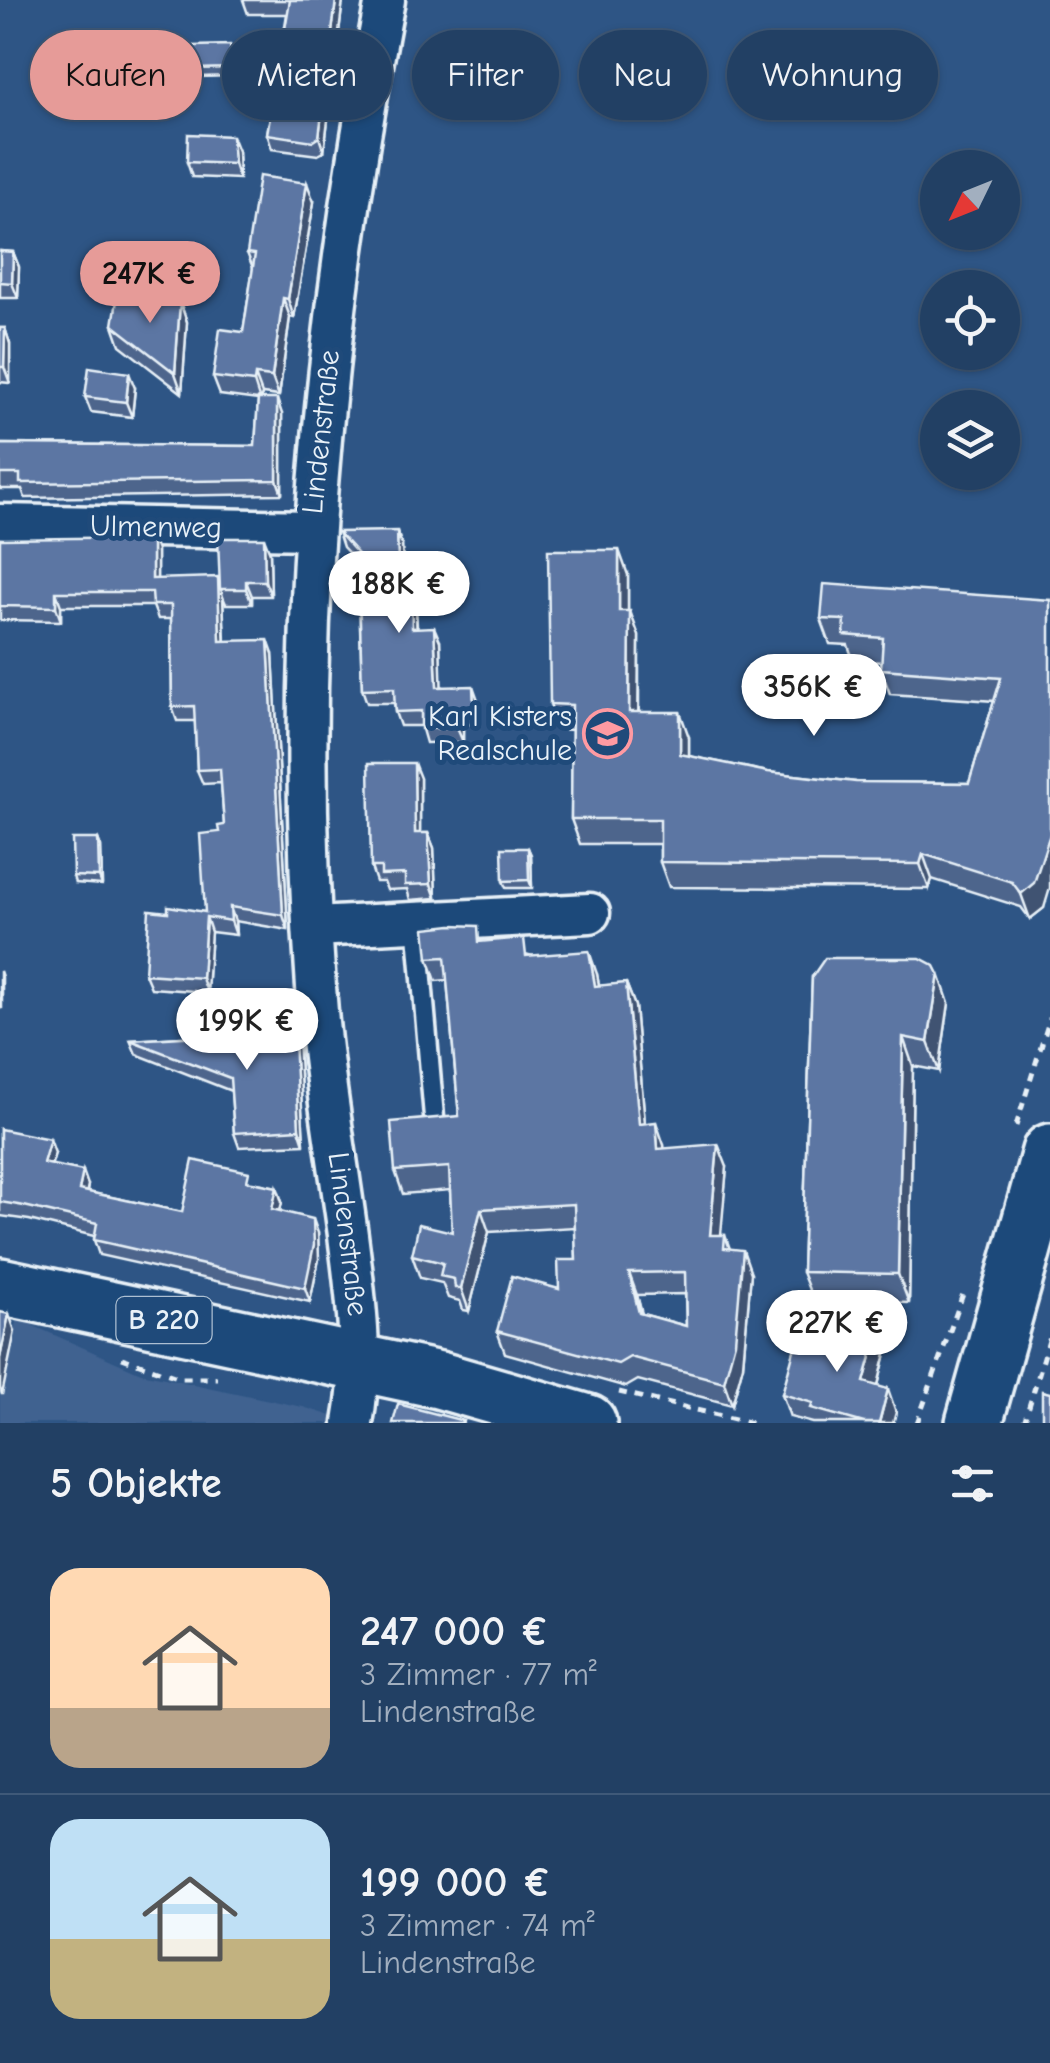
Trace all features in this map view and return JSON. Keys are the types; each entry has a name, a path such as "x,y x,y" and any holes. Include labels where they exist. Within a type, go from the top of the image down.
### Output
{"main road":[{"path":"974,1423 1050,1152"},
{"name":"B 220","path":"0,1286 360,1362 588,1423"}],"street":[{"name":"Lindenstraße","path":"352,1423 360,1362 316,988 306,626 322,396 384,0"},
{"name":"Ulmenweg","path":"0,524 312,530"},
{"path":"314,927 590,912"}],"lane":[{"path":"417,922 434,1116"}],"path":[{"path":"1024,1423 1050,1337"}],"shaded area":[{"path":"18,1319 141,1373 303,1407 354,1423 0,1423 0,1382"}],"building":[{"path":"290,0 336,0 332,30 285,30"},
{"path":"222,45 222,68 202,69 202,46"},
{"path":"269,120 321,120 319,137 313,141 267,134"},
{"path":"188,134 232,136 234,164 187,162"},
{"path":"259,176 307,183 288,299 283,298 272,377 255,375 254,382 213,377 220,329 243,332 255,254 247,253"},
{"path":"0,251 13,252 12,283 0,282"},
{"path":"118,294 180,302 175,373 113,325"},
{"path":"0,328 5,328 4,367 0,367"},
{"path":"89,367 129,373 126,402 85,397"},
{"path":"258,399 277,399 277,480 20,483 20,474 0,474 0,444 255,446"},
{"path":"397,531 398,566 410,565 412,628 434,627 437,687 473,686 474,709 457,710 457,728 421,729 421,711 395,712 394,688 362,689 358,554 338,532"},
{"path":"152,537 152,579 218,577 220,641 268,640 283,915 230,907 231,921 206,917 202,978 145,974 149,910 168,912 168,906 205,912 200,834 219,832 218,826 224,825 220,769 197,770 194,706 172,707 171,605 153,605 152,592 56,592 56,607 0,606 0,539"},
{"path":"218,538 264,538 265,581 246,581 246,589 220,589"},
{"path":"548,550 619,550 619,611 630,611 629,712 680,712 680,754 768,772 856,782 969,783 1001,678 881,669 883,638 844,635 845,620 821,619 824,584 1050,600 1050,834 1034,883 1021,894 1012,882 923,854 920,864 660,862 660,819 571,819 572,705 550,704"},
{"path":"369,763 414,763 415,833 428,833 431,884 405,885 405,874 381,875 381,867 371,867"},
{"path":"72,839 98,839 99,877 73,876"},
{"path":"502,848 528,848 529,880 503,881"},
{"path":"478,926 479,942 524,938 526,956 589,951 595,986 626,983 639,1124 656,1122 658,1149 718,1144 710,1235 725,1235 724,1248 743,1250 735,1342 724,1382 630,1357 618,1364 497,1331 512,1276 559,1289 558,1260 576,1260 574,1204 481,1209 461,1288 455,1288 454,1279 440,1276 443,1263 412,1255 419,1224 452,1232 449,1167 395,1171 391,1122 459,1116 445,957 428,958 425,928","holes":["685,1272 686,1326 639,1313 629,1273"]},
{"path":"825,958 920,958 935,966 939,974 928,1042 903,1037 898,1274 802,1272 812,977"},
{"path":"293,1024 299,1129 234,1133 230,1078 130,1040 253,1033 253,1028"},
{"path":"0,1129 50,1139 43,1163 83,1171 79,1190 182,1212 193,1160 249,1172 247,1181 277,1187 272,1209 313,1219 314,1245 305,1288 94,1240 97,1223 0,1202"},
{"path":"0,1312 9,1314 0,1358"},
{"path":"819,1330 878,1331 864,1382 888,1389 879,1423 864,1423 811,1408 813,1403 782,1394 796,1343"},
{"path":"1042,1391 1050,1393 1050,1423 1042,1423"},
{"path":"398,1404 464,1421 393,1423"}],"place":[{"name":"Karl Kisters Realschule","path":"607,733"}]}
